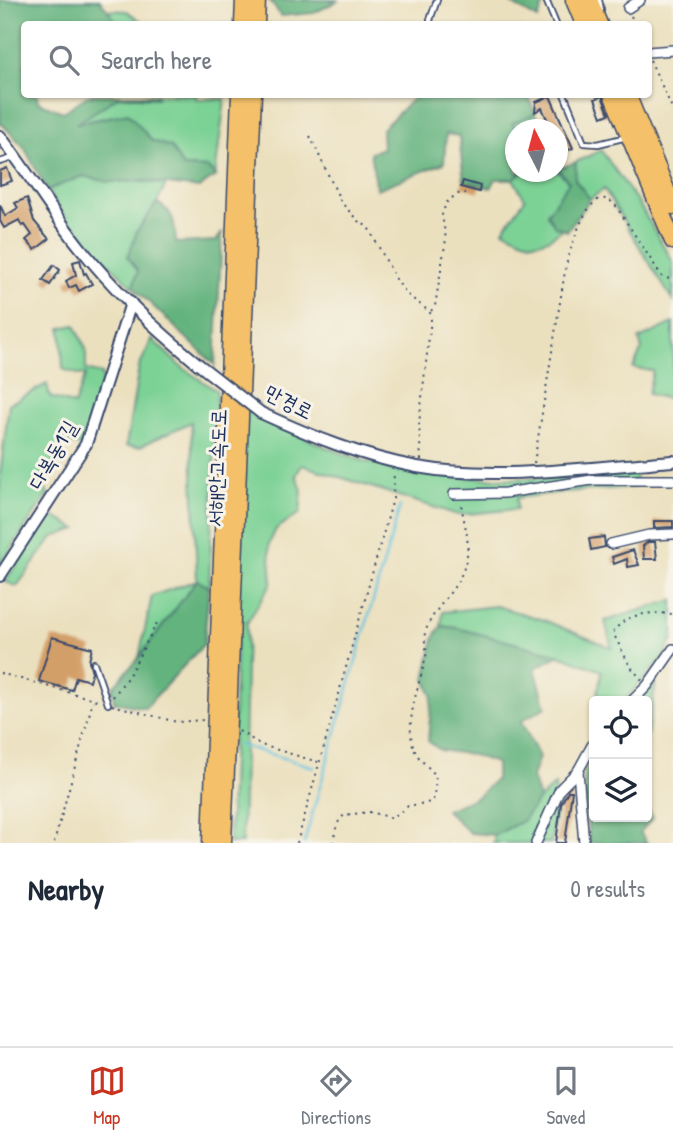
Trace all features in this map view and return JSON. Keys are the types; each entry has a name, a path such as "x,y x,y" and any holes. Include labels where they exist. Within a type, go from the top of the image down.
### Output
{"highway":[{"path":"244,21 254,0"},
{"path":"254,0 256,21"},
{"path":"574,0 583,21"},
{"path":"589,0 600,21"},
{"name":"서해안고속도로","path":"211,843 240,98"},
{"name":"서해안고속도로","path":"223,843 253,98"},
{"path":"614,98 673,241"},
{"path":"629,98 673,206"}],"street":[{"path":"628,8 640,0"},
{"path":"652,54 673,50"},
{"name":"만경로","path":"0,136 79,246 131,303 170,341 261,413 317,438 394,463 421,468 485,472 533,471 673,461"},
{"name":"다복동1길","path":"0,576 86,444 131,303"},
{"path":"458,494 505,493 592,480 673,480"},
{"path":"611,544 649,535 673,534"},
{"path":"637,696 673,649"},
{"path":"536,843 560,789 579,771 589,752"},
{"path":"579,771 584,843"}],"lane":[{"path":"430,21 437,0"},
{"path":"546,0 554,21"},
{"path":"599,0 602,21"},
{"path":"566,98 584,143 598,144 629,136"},
{"path":"0,162 16,157"},
{"path":"94,663 108,704"}],"path":[{"path":"652,61 673,110"},
{"path":"310,136 341,202 368,227 397,281 409,296 430,312 419,424 421,468"},
{"path":"430,312 435,306 446,239 442,215 446,203 457,194 466,192"},
{"path":"533,471 566,265 574,238 591,206 599,199 614,203 663,278 673,279"},
{"path":"297,843 393,499 394,463"},
{"path":"333,843 337,824 344,815 371,812 392,818 408,806 431,802 434,798 436,776 416,754 412,737 414,699 427,653 424,638 426,629 457,584 467,560 467,531 458,494"},
{"path":"647,686 630,666 613,633 618,623 636,616 654,612 673,614"},
{"path":"108,704 128,675 158,621"},
{"path":"54,843 94,699"},
{"path":"236,730 261,745 319,762"}],"green space":[{"path":"0,0 100,0 116,21 21,21 21,98 37,98 38,102 63,112 84,98 116,98 76,124 128,113 152,141 171,147 183,167 208,168 215,176 199,188 143,181 109,182 83,176 47,190 24,147 0,122"},
{"path":"269,0 339,0 314,13 281,16"},
{"path":"505,0 540,0 543,6 538,19"},
{"path":"107,10 127,11 141,21 116,21"},
{"path":"116,98 225,99 215,176 208,168 183,167 171,147 152,141 128,113 74,124"},
{"path":"414,98 529,98 535,114 522,119 505,119 505,179 496,179 491,188 464,181 459,136 446,134 444,163 377,189 370,153 383,148 382,129"},
{"path":"535,114 537,119 522,119"},
{"path":"601,150 639,204 673,262 673,301 604,189 590,199 575,180 576,162"},
{"path":"576,162 575,180 590,199 567,231 555,226 547,214 569,182 568,165"},
{"path":"83,176 166,184 157,203 137,231 128,257 138,271 133,287 74,230 47,190"},
{"path":"568,181 569,182 547,214 555,226 562,229 540,242 527,241 503,230 525,199 515,182"},
{"path":"157,203 171,215 176,243 216,241 222,233 215,365 133,287 138,271 128,257 137,232"},
{"path":"673,323 673,400 648,394 653,371 633,368 642,349 639,339"},
{"path":"75,325 86,349 86,370 102,374 102,382 81,446 63,442 42,484 48,494 0,565 0,474 9,404 47,384 50,397 74,405 86,374 80,375 63,369 61,328"},
{"path":"152,339 180,366 217,391 209,587 197,581 139,657 152,596 197,580 191,422 139,447 126,446 139,367"},
{"path":"245,408 351,457 418,473 511,479 636,474 634,487 517,498 517,509 458,515 302,465 296,475 302,490 300,513 276,529 269,544 272,582 247,623 242,843 229,843"},
{"path":"49,514 77,529 53,537 17,586 5,582"},
{"path":"197,580 209,587 204,644 145,708 114,702 112,688 140,656"},
{"path":"673,600 673,638 662,659 629,696 597,696 602,671 559,655 441,626 443,612 496,606 541,619 612,648 605,621"},
{"path":"441,626 559,655 535,668 546,707 521,721 539,757 532,777 539,799 522,821 495,835 470,833 446,810 477,797 496,779 496,763 473,755 440,750 428,741 432,695 425,679 434,638"},
{"path":"656,683 652,707 652,696 645,696"},
{"path":"589,766 589,822 649,822 640,832 647,843 589,843 584,772"},
{"path":"555,785 556,812 551,843 493,843 495,835 522,821 539,799"}],"building":[{"path":"551,98 560,119 547,119 542,108 535,112 536,102"},
{"path":"603,98 609,114 602,117 595,99"},
{"path":"568,137 573,148 568,150"},
{"path":"7,168 12,181 0,185 0,171"},
{"path":"463,181 480,186 479,192 461,187"},
{"path":"27,198 34,221 49,239 35,250 26,240 32,235 19,220 4,228 0,221 0,205 5,216 18,208 15,203"},
{"path":"80,260 84,274 86,273 92,284 79,291 76,285 69,288 66,281 76,275 73,262"},
{"path":"54,265 60,270 50,285 43,280"},
{"path":"654,521 673,521 673,527 654,528"},
{"path":"604,537 605,547 591,550 589,539"},
{"path":"648,542 655,542 657,559 644,559 643,546"},
{"path":"633,550 639,565 628,567 627,559 614,564 612,557"},
{"path":"52,637 92,648 89,661 92,672 89,681 76,677 72,690 39,681"},
{"path":"568,791 572,791 565,843 556,843 561,804"}],"waterway":[{"path":"304,843 400,506"},
{"path":"239,745 314,767"}]}
